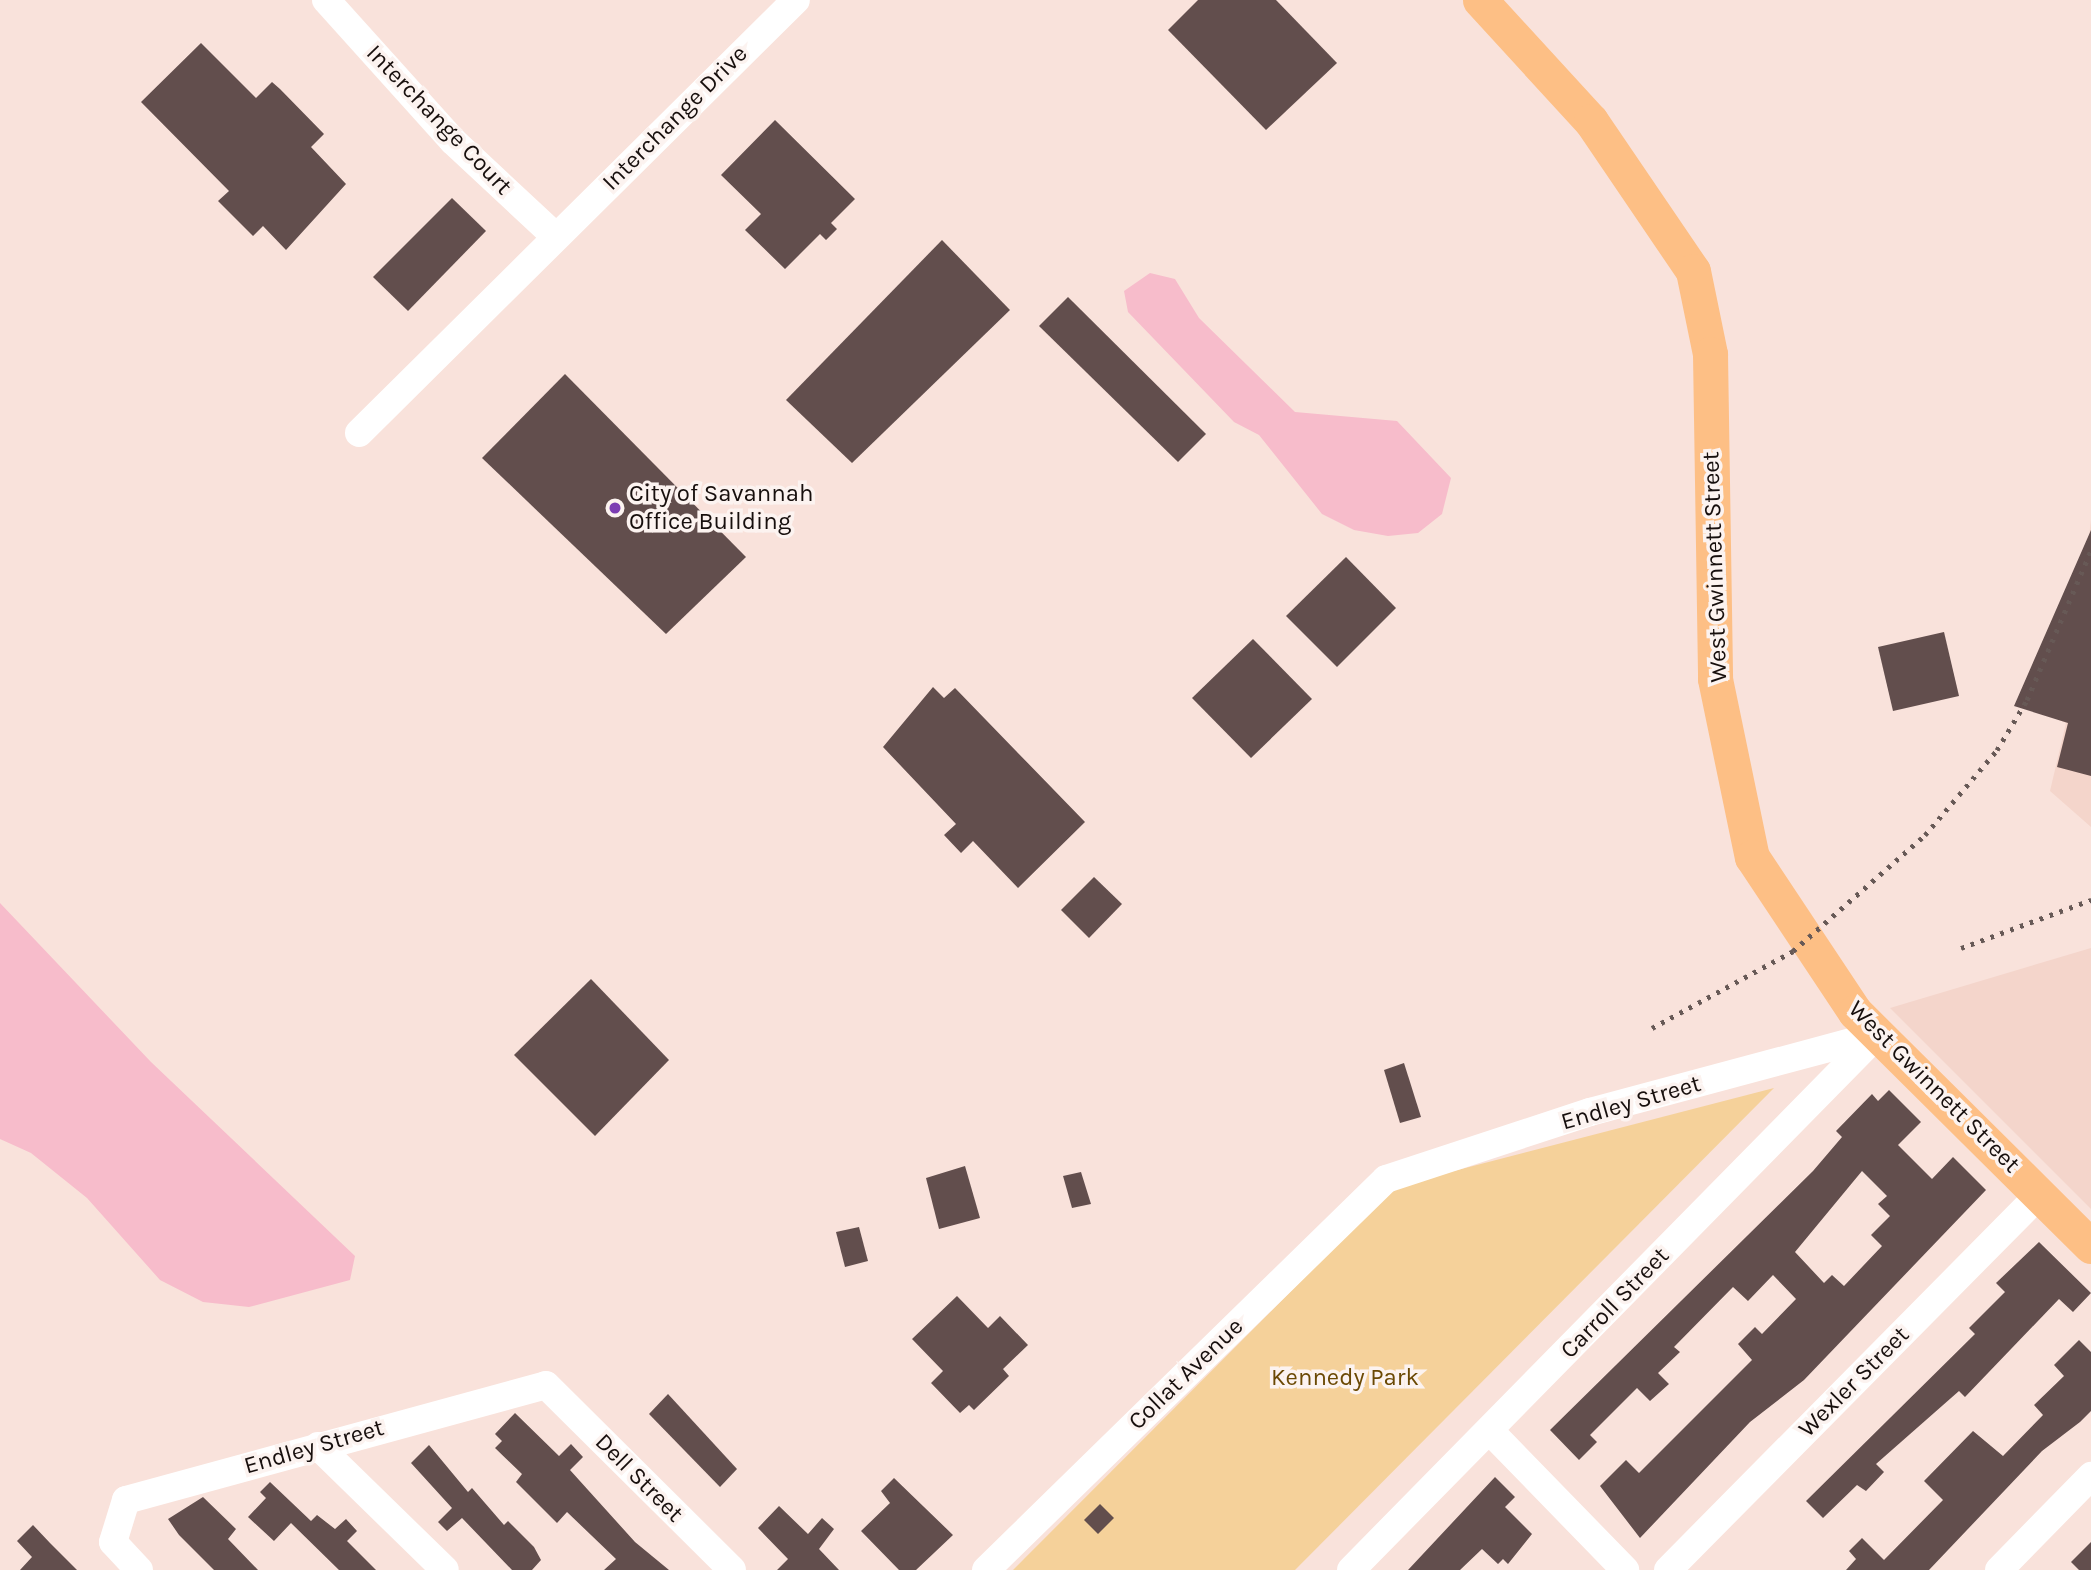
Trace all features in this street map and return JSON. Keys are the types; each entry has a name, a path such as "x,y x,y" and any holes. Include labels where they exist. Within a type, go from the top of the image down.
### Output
{"main road":[{"name":"West Gwinnett Street","path":"1480,0 1591,121 1693,271 1710,354 1715,679 1752,857 1855,1012 2041,1193 2091,1246"}],"street":[{"name":"Interchange Court","path":"326,0 453,141 555,236"},
{"name":"Interchange Drive","path":"359,433 796,0"},
{"name":"Endley Street","path":"1386,1179 1590,1112 1877,1035"},
{"name":"Carroll Street","path":"1351,1570 1877,1035"},
{"name":"Collat Avenue","path":"986,1570 1386,1179"},
{"name":"Wexler Street","path":"1668,1570 2041,1193"},
{"name":"Endley Street","path":"139,1570 113,1542 126,1500 546,1385"},
{"name":"Dell Street","path":"546,1385 732,1570"},
{"path":"1490,1431 1625,1570"},
{"path":"318,1446 446,1570"},
{"path":"1999,1570 2091,1476"}],"shaded area":[{"path":"1150,273 1175,279 1199,318 1295,412 1397,421 1451,478 1442,514 1418,533 1388,536 1354,530 1322,514 1259,435 1234,422 1128,312 1124,291"},
{"path":"2091,520 2091,827 2050,791 2066,723 2020,704 2088,544"},
{"path":"0,903 151,1062 355,1256 350,1280 249,1307 203,1302 160,1280 87,1198 31,1153 0,1139"},
{"path":"2091,948 2091,1209 1890,1008"}],"green space":[{"name":"Kennedy Park","path":"1774,1088 1295,1570 1013,1570 1396,1186"}],"building":[{"path":"1198,0 1276,0 1337,63 1266,130 1168,30"},
{"path":"201,43 256,98 272,82 280,89 324,134 311,147 346,184 286,250 263,226 253,236 218,201 229,191 141,102"},
{"path":"775,120 855,199 831,223 837,229 826,240 820,234 785,269 745,230 761,214 721,175"},
{"path":"452,198 486,231 408,311 373,277"},
{"path":"942,240 1010,310 852,463 786,400"},
{"path":"1068,297 1206,434 1178,462 1039,326"},
{"name":"City of Savannah Office Building","path":"565,374 746,557 666,634 482,458"},
{"path":"2091,530 2091,776 2057,767 2068,723 2014,706"},
{"path":"1346,557 1396,608 1337,667 1286,616"},
{"path":"1944,632 1959,696 1893,711 1878,647"},
{"path":"1253,639 1312,699 1251,758 1192,698"},
{"path":"933,687 944,698 955,688 1085,822 1018,888 973,841 961,853 944,835 956,824 883,747"},
{"path":"1094,877 1122,904 1089,938 1061,910"},
{"path":"591,979 669,1060 595,1136 514,1055"},
{"path":"1404,1063 1421,1117 1400,1123 1384,1070"},
{"path":"1889,1090 1921,1122 1898,1145 1932,1179 1953,1157 1986,1190 1804,1380 1750,1422 1640,1538 1600,1486 1626,1460 1639,1473 1752,1360 1738,1344 1755,1327 1762,1334 1796,1299 1773,1275 1748,1301 1733,1287 1674,1347 1680,1352 1658,1373 1669,1384 1650,1401 1637,1388 1590,1435 1597,1442 1579,1460 1550,1430 1813,1171 1842,1137 1836,1131 1872,1094 1878,1101","holes":["1862,1171 1887,1196 1878,1204 1890,1216 1871,1235 1882,1246 1844,1286 1832,1275 1824,1283 1795,1252"]},
{"path":"965,1166 980,1218 939,1229 926,1178"},
{"path":"1081,1172 1091,1204 1072,1208 1063,1176"},
{"path":"859,1227 868,1261 845,1267 836,1232"},
{"path":"2039,1242 2091,1293 2073,1312 2059,1299 1965,1397 1959,1391 1876,1464 1884,1472 1866,1491 1857,1485 1823,1518 1806,1501 1975,1334 1969,1328 2005,1292 1996,1283"},
{"path":"957,1296 988,1328 1000,1316 1028,1345 1003,1369 1009,1376 974,1410 969,1405 960,1413 931,1383 943,1371 912,1339"},
{"path":"2079,1340 2091,1352 2091,1411 2080,1422 2042,1451 1929,1570 1846,1570 1856,1559 1849,1551 1862,1538 1884,1560 1943,1500 1924,1481 1973,1431 2003,1456 2043,1415 2034,1405 2064,1376 2054,1365"},
{"path":"668,1394 737,1469 720,1487 649,1414"},
{"path":"515,1413 559,1456 571,1444 583,1457 570,1470 635,1542 669,1570 604,1570 616,1559 567,1512 557,1523 516,1482 522,1474 495,1448 502,1441 495,1434"},
{"path":"429,1445 468,1492 472,1488 504,1525 508,1521 534,1547 541,1560 532,1570 512,1570 462,1518 447,1531 438,1522 452,1508 411,1463"},
{"path":"1495,1477 1515,1497 1505,1507 1532,1534 1508,1564 1503,1559 1498,1564 1482,1549 1460,1570 1408,1570"},
{"path":"894,1478 953,1535 916,1570 899,1570 861,1531 890,1503 881,1491"},
{"path":"270,1482 311,1521 317,1515 335,1529 346,1519 357,1531 347,1541 376,1570 339,1570 291,1523 274,1541 248,1517 266,1498 260,1492"},
{"path":"203,1497 236,1529 228,1539 258,1570 214,1570 179,1535 168,1519"},
{"path":"1100,1504 1114,1518 1098,1534 1084,1520"},
{"path":"779,1506 808,1534 822,1518 834,1529 819,1549 839,1570 777,1570 788,1559 758,1528"},
{"path":"33,1525 77,1570 20,1570 32,1557 17,1541"},
{"path":"2091,1542 2091,1570 2079,1570 2071,1562"}],"railway":[{"path":"1652,1028 1793,951 1925,835 1997,750 2027,700 2091,551"},
{"path":"1961,948 2091,900"}],"place":[{"name":"City of Savannah Office Building","path":"615,508"}]}
